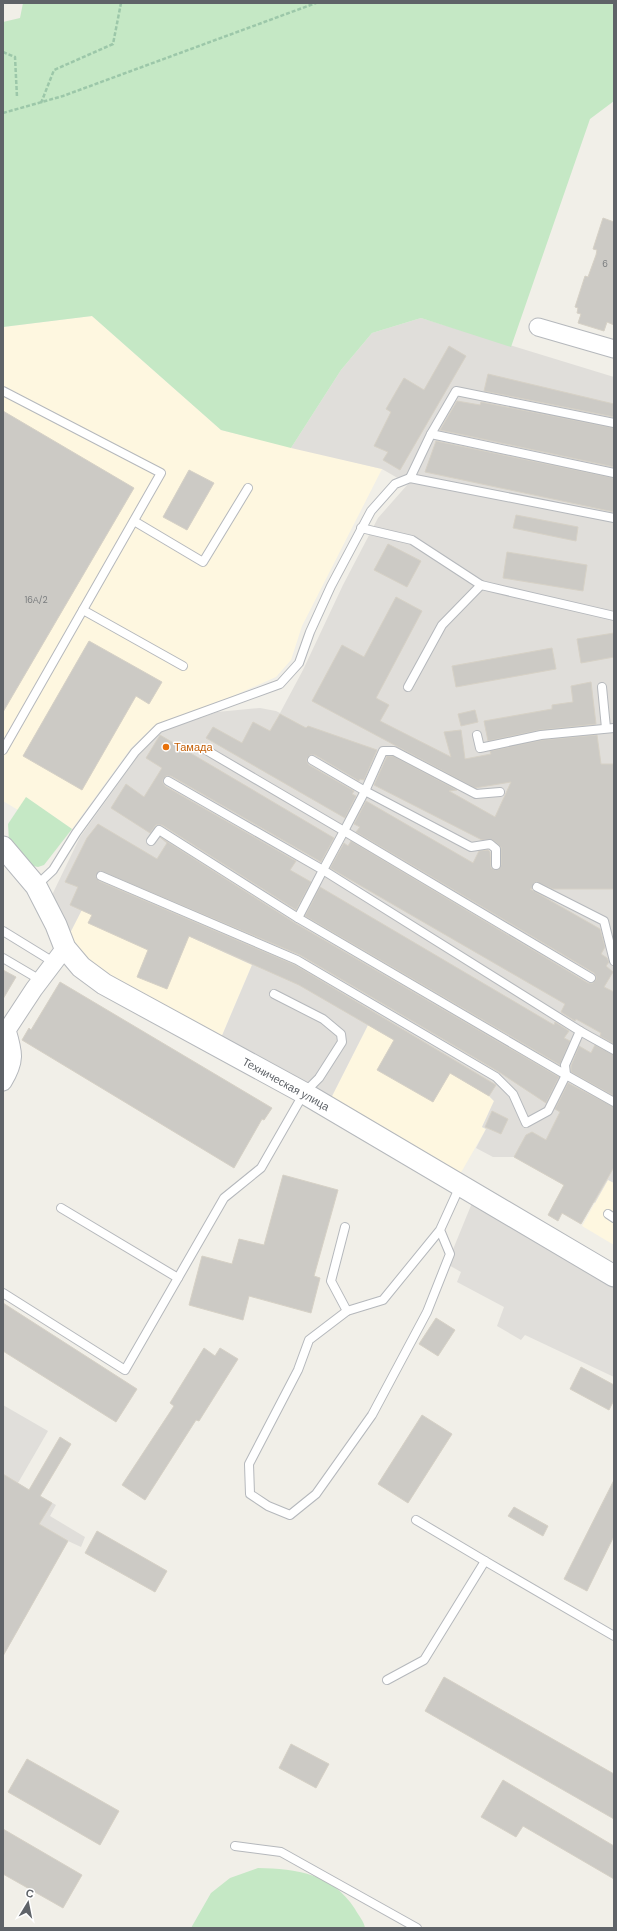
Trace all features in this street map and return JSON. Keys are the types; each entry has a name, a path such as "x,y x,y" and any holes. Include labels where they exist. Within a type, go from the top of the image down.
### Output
{"street":[{"path":"538,327 614,349"},
{"name":"Техническая улица","path":"3,847 36,886 56,925 60,956 81,967 104,984 304,1093 614,1276"},
{"path":"3,1082 12,1068 12,1049 7,1030 60,956"}],"lane":[{"path":"3,391 161,473 3,750"},
{"path":"410,478 431,434 456,391 614,423"},
{"path":"431,434 614,473"},
{"path":"36,886 53,870 76,833 135,752 159,728 280,684 299,663 310,632 331,586 371,511 395,484 410,478 614,518"},
{"path":"134,520 204,562 248,488"},
{"path":"362,528 412,540 481,585 614,616"},
{"path":"408,687 442,625 481,585"},
{"path":"83,610 183,666"},
{"path":"477,735 480,748 541,735 610,728 602,688"},
{"path":"206,750 592,978"},
{"path":"298,918 365,791 382,751 394,751 476,794 500,792"},
{"path":"312,760 365,791 471,847 490,844 496,849 496,865"},
{"path":"168,781 323,870 580,1031 614,1050"},
{"path":"151,841 159,830 298,918 614,1102"},
{"path":"101,876 297,960 496,1076 513,1094 526,1123 548,1111 566,1075 565,1065 580,1031"},
{"path":"537,887 604,921 614,962"},
{"path":"3,931 60,956"},
{"path":"3,958 42,981"},
{"path":"3,1293 125,1370 224,1198 261,1168 304,1093 319,1078 342,1042 341,1034 323,1019 274,994"},
{"path":"440,1230 450,1254 427,1312 372,1415 316,1494 290,1515 268,1506 250,1494 249,1464 298,1370 310,1340 347,1311 383,1300 440,1230 460,1186"},
{"path":"61,1208 178,1278"},
{"path":"345,1227 330,1281 347,1311"},
{"path":"416,1520 614,1636"},
{"path":"387,1680 424,1660 485,1561"},
{"path":"235,1846 281,1852 418,1928"}],"path":[{"path":"41,103 54,70 113,44 121,3"},
{"path":"3,113 63,96 316,3"},
{"path":"3,52 15,57 16,97"}],"shaded area":[{"path":"92,316 221,430 382,469 302,626 291,660 276,677 233,696 154,726 131,748 72,829 27,798 18,810 3,801 3,327"},
{"path":"421,318 614,377 614,1183 608,1180 595,1203 514,1157 493,1157 476,1148 486,1129 482,1127 494,1101 489,1096 368,1025 329,1102 221,1038 252,965 91,892 69,935 52,895 80,837 138,756 160,732 217,712 260,708 280,713 303,670 343,585 378,518 408,484 382,469 291,448 341,370 372,333"},
{"path":"91,892 252,965 221,1038 91,964 78,952 69,935"},
{"path":"368,1025 489,1096 494,1101 482,1127 486,1129 459,1176 329,1102"},
{"path":"608,1179 614,1183 614,1245 582,1226"},
{"path":"472,1203 614,1286 614,1377 525,1335 521,1340 497,1326 504,1307 457,1282 461,1272 447,1264"},
{"path":"3,1405 48,1431 18,1483 56,1505 50,1516 85,1537 81,1547 68,1541 3,1656"}],"green space":[{"path":"23,3 614,3 614,101 590,119 511,347 421,318 372,333 341,370 291,448 221,430 92,316 3,327 3,22 20,18"},
{"path":"26,797 72,829 44,865 38,867 29,865 9,841 8,824"},
{"path":"258,1868 300,1872 324,1880 346,1897 361,1918 365,1928 191,1928 211,1893 230,1878"}],"building":[{"path":"603,218 614,222 614,325 607,322 604,331 578,323 581,314 577,313 578,308 575,307 585,276 588,277 596,255 597,250 593,249"},
{"path":"449,346 466,356 400,470 383,460 388,452 374,446 391,412 386,409 404,378 424,390"},
{"path":"488,374 614,404 614,417 484,391"},
{"path":"457,401 480,405 481,402 614,428 614,467 440,430"},
{"path":"3,411 134,488 3,712"},
{"path":"436,441 614,478 614,512 425,472"},
{"path":"189,470 214,483 187,530 163,517"},
{"path":"516,515 578,527 576,541 513,528"},
{"path":"388,544 421,561 407,587 374,570"},
{"path":"507,552 587,565 583,591 503,578"},
{"path":"396,597 422,611 376,698 389,705 380,721 451,757 444,732 461,730 465,759 491,754 490,751 542,740 597,735 601,764 614,764 614,889 553,889 537,882 534,883 532,889 530,889 600,929 605,947 601,954 607,958 609,962 606,966 613,972 604,987 614,992 614,1044 600,1036 601,1033 576,1019 575,1021 561,1012 565,1004 330,868 344,843 348,846 351,841 588,983 593,983 596,980 594,973 356,832 360,827 354,824 366,801 473,863 479,851 488,850 490,852 491,868 496,870 501,865 501,847 493,840 482,840 374,785 387,756 393,756 457,790 449,791 495,817 511,782 475,788 312,701 342,645 364,657"},
{"path":"614,633 614,657 581,663 577,639"},
{"path":"89,641 162,682 149,704 136,696 82,790 23,756"},
{"path":"552,648 556,669 456,687 452,666"},
{"path":"591,682 596,724 540,730 488,741 484,721 552,709 552,705 573,702 571,686"},
{"path":"475,710 478,722 461,726 458,714"},
{"path":"280,714 306,728 308,726 377,750 364,780 360,779 359,781 315,755 310,755 307,758 309,765 354,791 352,794 356,796 345,818 206,738 213,727 242,743 253,722 270,731"},
{"path":"160,735 334,838 321,862 171,776 166,776 163,779 165,786 296,861 290,870 311,882 296,910 162,825 156,825 150,833 111,808 126,784 144,797 162,768 146,758"},
{"path":"98,824 157,859 167,843 160,837 295,923 559,1077 546,1103 499,1072 300,955 100,871 96,876 99,881 295,965 496,1085 489,1096 450,1073 433,1102 377,1070 394,1040 299,985 189,936 167,989 137,977 148,950 88,923 92,915 70,905 78,887 65,882 87,838"},
{"path":"320,887 554,1025 555,1022 569,1031 564,1038 570,1041 560,1065 305,916"},
{"path":"3,970 16,977 3,999"},
{"path":"60,982 272,1108 264,1120 262,1119 234,1168 22,1040 29,1028 31,1030"},
{"path":"595,1045 614,1055 614,1096 571,1072 571,1066 579,1046 591,1053"},
{"path":"568,1083 614,1107 614,1167 581,1224 562,1213 558,1221 548,1215 564,1185 514,1157 526,1135 532,1132 546,1140 560,1112 555,1109"},
{"path":"492,1111 508,1119 501,1134 485,1127"},
{"path":"283,1175 338,1190 314,1276 320,1278 311,1313 249,1296 243,1320 189,1305 202,1256 232,1264 239,1239 264,1245"},
{"path":"3,1303 137,1389 116,1422 3,1351"},
{"path":"436,1318 455,1330 438,1356 419,1344"},
{"path":"204,1348 215,1356 220,1348 238,1359 199,1421 196,1420 145,1500 122,1485 174,1406 170,1403"},
{"path":"581,1367 614,1385 614,1400 609,1410 570,1389"},
{"path":"422,1415 452,1434 408,1503 378,1484"},
{"path":"60,1437 71,1444 40,1496 52,1503 39,1524 68,1541 3,1656 3,1474 29,1490"},
{"path":"614,1480 614,1536 587,1591 564,1579"},
{"path":"514,1507 548,1526 543,1536 508,1516"},
{"path":"97,1531 167,1571 155,1592 85,1553"},
{"path":"444,1677 614,1774 614,1819 425,1711"},
{"path":"291,1744 329,1764 316,1788 279,1768"},
{"path":"27,1759 119,1811 100,1845 8,1792"},
{"path":"503,1780 614,1846 614,1879 523,1826 516,1837 481,1817"},
{"path":"3,1829 82,1875 63,1908 3,1874"}],"place":[{"name":"Тамада","path":"166,747"}]}
